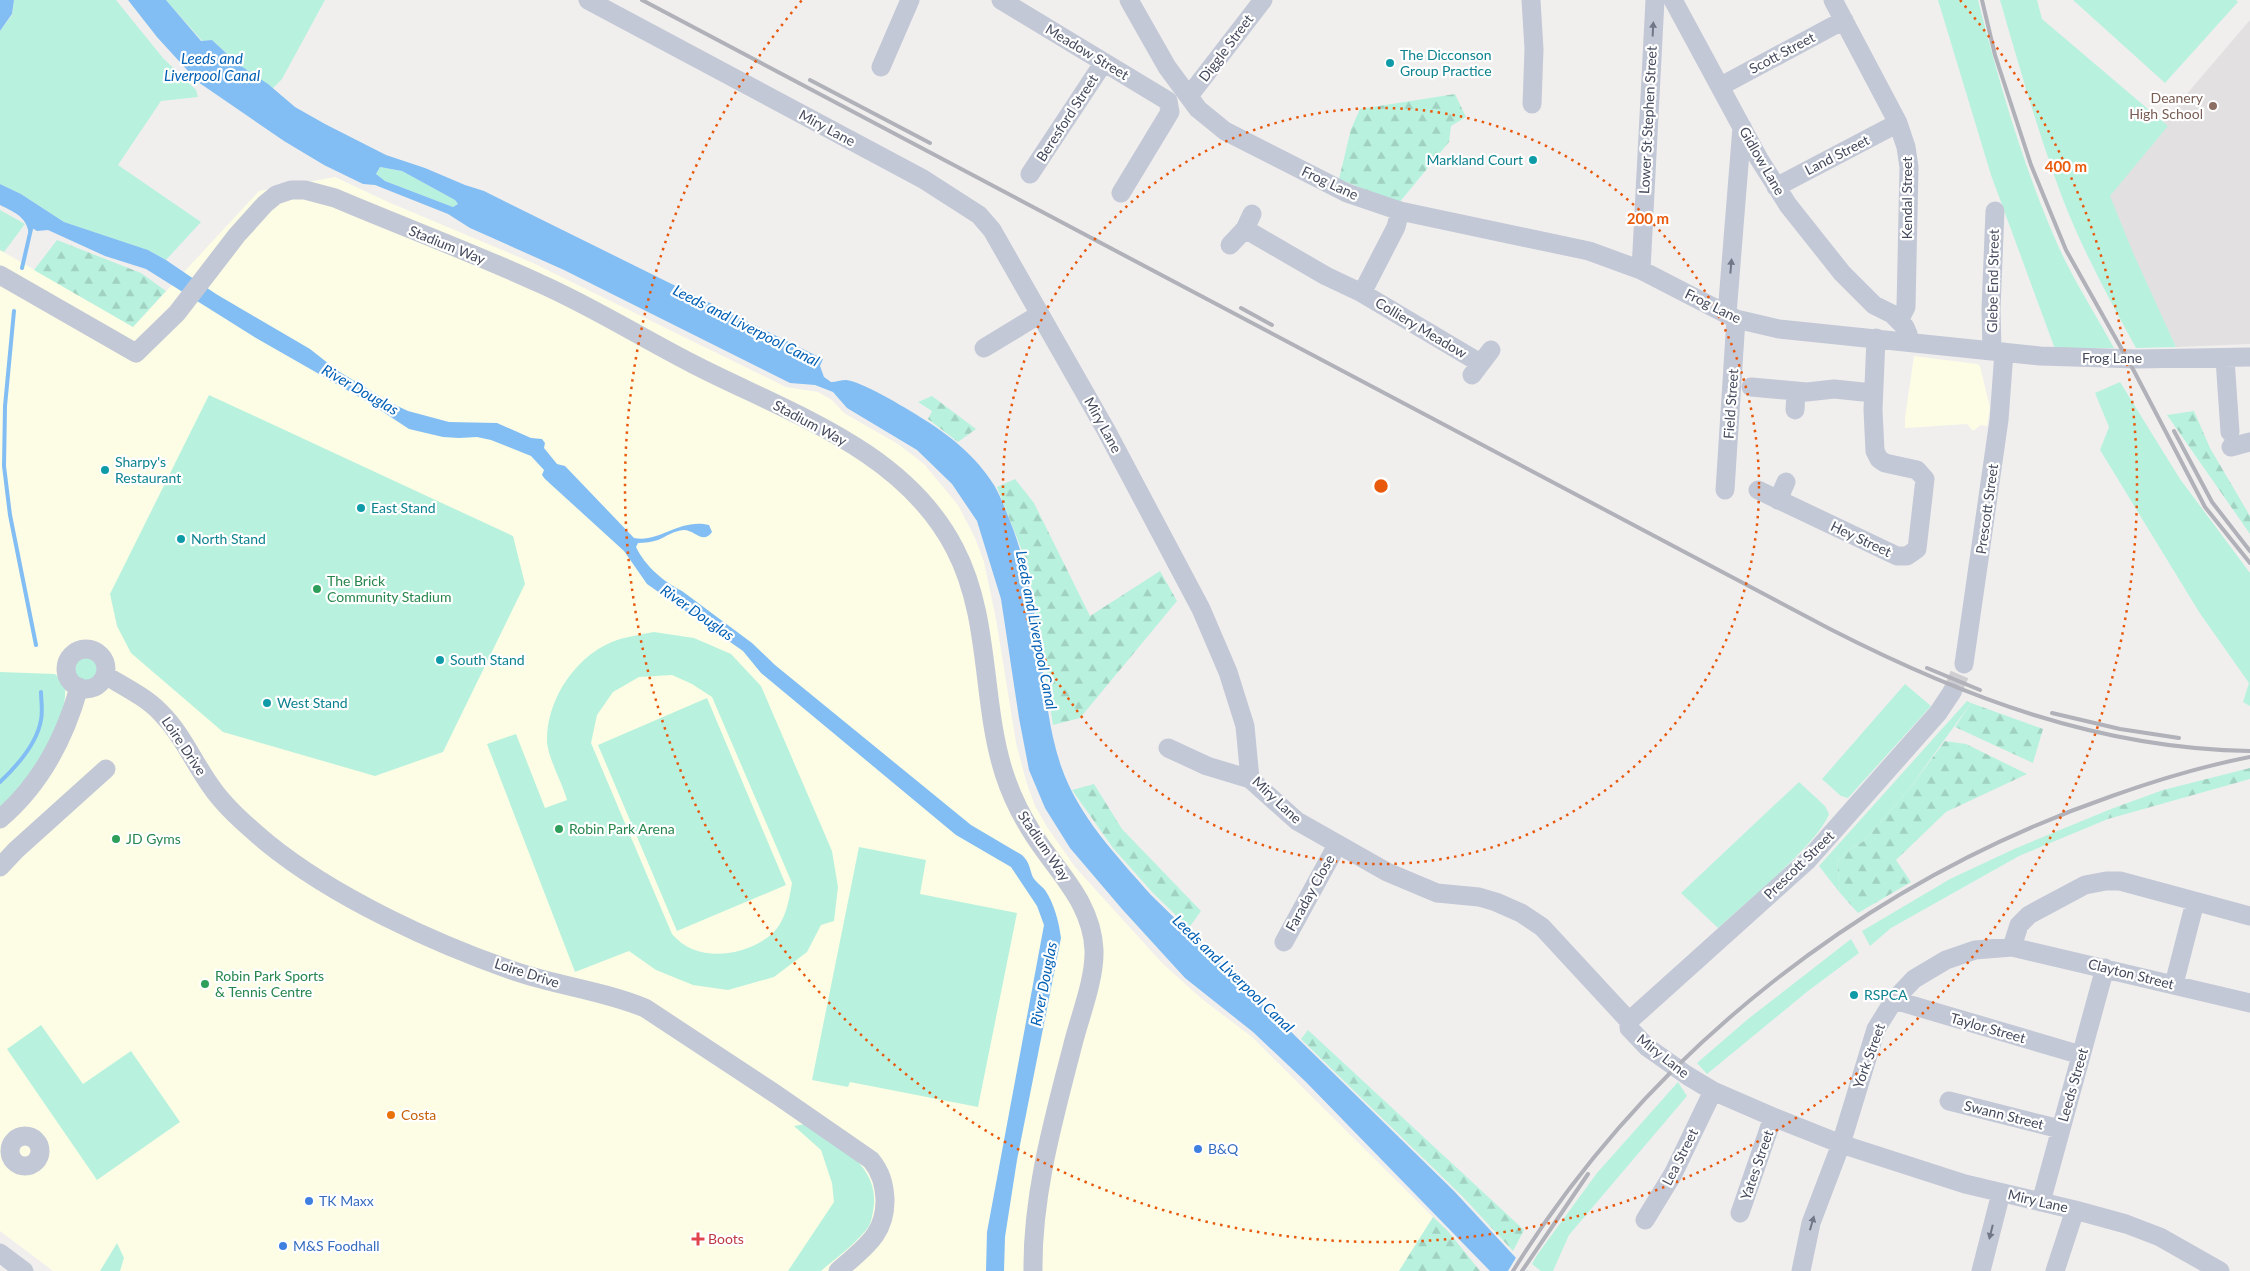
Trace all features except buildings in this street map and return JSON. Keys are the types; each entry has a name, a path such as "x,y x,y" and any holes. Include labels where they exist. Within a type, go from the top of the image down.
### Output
{"street":[{"name":"Miry Lane","path":"588,0 922,179 979,216 992,230 1158,525 1201,609 1228,672 1245,726 1250,779 1298,821 1387,872 1437,893 1479,897 1521,913 1542,927 1629,1021 1629,1028 1646,1047 1712,1091 1841,1144 1965,1184 2076,1210 2160,1237 2216,1270"},
{"path":"881,67 910,0"},
{"name":"Meadow Street","path":"1000,0 1168,101 1170,112 1121,193"},
{"name":"Diggle Street","path":"1189,96 1263,0"},
{"path":"1531,0 1534,49 1532,104"},
{"name":"Lower St Stephen Street","path":"1641,270 1655,0"},
{"name":"Gidlow Lane","path":"1673,0 1776,187 1842,273 1874,305 1884,324 1874,393"},
{"name":"Kendal Street","path":"1832,0 1898,123 1906,147 1909,167 1906,307 1899,321"},
{"name":"Frog Lane","path":"1136,4 1167,67 1189,96 1208,119 1248,144 1348,193 1400,211 1590,251 1641,270 1732,317 1779,329 1998,352 2079,358 2225,359 2250,357"},
{"name":"Scott Street","path":"1720,86 1844,20"},
{"name":"Beresford Street","path":"1030,174 1104,62"},
{"name":"Land Street","path":"1776,187 1898,123"},
{"name":"Field Street","path":"1725,490 1732,317 1743,126"},
{"name":"Stadium Way","path":"0,275 136,353 177,313 255,215 276,195 291,190 305,190 335,198 542,284 694,365 850,444 880,462 921,499 944,529 956,550 974,597 996,740 1011,793 1033,835 1083,906 1093,942 1093,967 1065,1074 1037,1204 1033,1271"},
{"name":"Colliery Meadow","path":"1362,293 1396,227 1400,211"},
{"name":"Glebe End Street","path":"1995,211 1991,309 1998,352"},
{"name":"Colliery Meadow","path":"1230,244 1249,221 1326,276 1362,293 1481,363"},
{"name":"Gidlow Lane","path":"1874,305 1892,314 1899,321"},
{"path":"984,348 1040,314"},
{"path":"1899,321 1907,330 1909,342"},
{"name":"Prescott Street","path":"1964,664 1999,414 1998,352"},
{"path":"2225,359 2231,439 2250,442"},
{"path":"1751,387 1796,391 1834,389 1874,393"},
{"path":"1794,410 1796,391"},
{"name":"Hey Street","path":"1758,490 1894,555 1902,557 1915,551 1919,542 1925,479 1917,470 1888,465 1877,457 1874,447 1874,393"},
{"path":"1778,500 1786,482"},
{"path":"89,649 101,656 106,668 105,675 92,688 79,687 70,680 66,670 69,659 77,651 89,649"},
{"name":"Loire Drive","path":"105,675 161,712 186,745 210,786 239,818 266,842 327,884 418,932 464,952 524,974 629,1001 645,1008 871,1160 879,1170 884,1188 883,1223 873,1239 838,1271"},
{"path":"0,818 18,802 43,772 60,742 79,687"},
{"name":"Prescott Street","path":"1629,1021 1807,861 1938,712 1952,692"},
{"path":"1168,748 1207,766 1250,779"},
{"path":"0,867 16,850 106,769"},
{"name":"Faraday Close","path":"1284,942 1337,845"},
{"path":"2012,947 2019,925 2038,909 2085,885 2106,881 2120,881 2250,916"},
{"path":"2174,984 2195,902"},
{"name":"Clayton Street","path":"2012,947 2250,1003"},
{"name":"York Street","path":"1801,1271 1811,1223 1841,1144 1876,1029 1894,1000 1914,979 1946,960 1975,950 2012,947"},
{"name":"Leeds Street","path":"2041,1202 2105,968"},
{"name":"Taylor Street","path":"1894,1000 2082,1055"},
{"name":"Lea Street","path":"1645,1220 1673,1174 1712,1091"},
{"name":"Swann Street","path":"1949,1101 2060,1130"},
{"name":"Yates Street","path":"1740,1213 1773,1117"},
{"path":"1981,1271 2002,1192"},
{"path":"2055,1271 2076,1210"},
{"path":"0,1254 24,1271"}],"shaded area":[{"name":"Deanery High School","path":"2250,20 2250,344 2176,347 2103,192"},
{"path":"335,177 388,202 533,263 786,387 818,392 832,400 844,413 898,444 924,464 958,505 975,538 984,562 996,619 1016,743 1035,806 1047,827 1075,867 1163,964 1202,999 1252,1037 1433,1217 1399,1271 53,1271 0,1231 0,250 133,327 259,191"},
{"path":"1914,356 1977,364 1980,366 1990,408 1987,426 1981,425 1973,431 1967,424 1905,428"}],"green space":[{"path":"14,0 116,0 163,58 196,90 198,97 161,101 118,165 201,222 166,260 148,250 64,222 21,194 0,184 0,31 12,15"},
{"path":"166,0 325,0 282,79 273,88 238,64 212,40 202,41"},
{"path":"1938,0 1978,0 2012,122 2032,182 2069,268 2114,348 2055,349 1991,175"},
{"path":"2000,0 2037,0 2042,19 2168,126 2110,196 2134,255 2176,347 2136,348 2096,274 2078,236 2053,173"},
{"path":"2073,0 2236,0 2238,2 2165,83"},
{"path":"1455,94 1466,117 1451,126 1449,142 1399,203 1339,179 1351,129 1360,109"},
{"path":"380,167 402,171 455,200 458,204 453,207 385,181 376,174"},
{"path":"0,210 25,224 4,252 0,250"},
{"path":"57,240 141,273 166,291 133,327 34,270"},
{"path":"2120,382 2180,479 2250,573 2250,706 2243,702 2249,683 2199,612 2100,450 2109,427 2095,393"},
{"name":"The Brick Community Stadium","path":"209,395 513,536 525,584 443,752 375,776 223,732 131,653 117,626 110,594"},
{"path":"932,396 976,429 958,442 928,419 932,411 918,402"},
{"path":"2194,411 2210,448 2250,516 2250,534 2167,415"},
{"path":"1015,479 1034,503 1090,616 1160,571 1177,601 1080,718 1053,725 1028,566 997,487"},
{"path":"654,632 694,638 731,654 761,686 832,851 838,887 834,921 821,925 807,952 774,977 728,990 693,985 656,970 629,951 575,972 487,744 516,734 545,808 567,800 547,742 548,725 552,709 559,694 567,679 591,654 605,645 620,639","holes":["672,675 692,684 712,697 792,883 784,916 773,933 749,948 722,954 695,950 682,944 672,934 591,743 597,715 613,692 639,677"]},
{"path":"87,657 92,658 98,664 98,674 92,680 87,681 82,680 76,674 75,669 76,664 82,658"},
{"path":"0,672 55,674 65,689 65,699 53,737 40,763 28,781 0,808"},
{"path":"1905,684 1931,706 1848,798 1841,796 1822,779"},
{"path":"707,698 786,885 677,931 598,745"},
{"path":"1967,701 1971,703 1909,789 1864,841 1850,849 1837,862 1840,893 1819,866"},
{"path":"1971,703 2043,729 2033,763 1955,727"},
{"path":"1945,741 1966,744 2027,774 1946,812 1896,860 1911,882 1858,913 1840,893 1837,862 1850,849 1864,841 1909,789"},
{"path":"2250,768 2250,779 2108,819 2111,809 2163,790"},
{"path":"1799,782 1825,806 1829,814 1811,841 1796,857 1718,928 1681,893"},
{"path":"1094,784 1122,829 1201,911 1189,928 1152,892 1113,848 1072,790"},
{"path":"2111,809 2108,819 2019,856 1891,928 1870,946 1862,931 1950,879 2014,849"},
{"path":"859,847 926,860 920,894 1017,913 978,1107 850,1082 848,1087 812,1080"},
{"path":"1851,939 1859,953 1808,991 1707,1074 1697,1063 1748,1019"},
{"path":"41,1025 83,1084 131,1051 180,1122 97,1180 7,1049"},
{"path":"1308,1030 1524,1230 1513,1251 1463,1197 1301,1039"},
{"path":"1678,1082 1687,1096 1569,1235 1553,1271 1541,1271 1532,1264 1537,1255 1597,1173"},
{"path":"805,1124 852,1156 861,1166 869,1177 873,1189 874,1204 867,1229 851,1246 821,1271 788,1271 834,1202 832,1183 821,1150 794,1126"},
{"path":"1433,1217 1447,1230 1480,1271 1399,1271"},
{"path":"117,1243 124,1258 120,1271 100,1271"}],"water":[{"path":"0,0 14,0 12,14 0,31"},
{"name":"Leeds and Liverpool Canal","path":"128,0 166,0 201,41 212,40 238,64 268,84 295,107 325,124 386,155 484,191 823,359 820,366 824,377 831,382 846,380 862,385 905,408 961,446 987,474 994,485 1015,533 1033,604 1048,713 1057,753 1068,784 1088,819 1151,895 1454,1191 1528,1271 1490,1271 1306,1082 1253,1032 1185,978 1070,848 1045,808 1029,770 1001,599 977,521 952,484 917,450 847,408 833,392 815,385 790,383 564,270 470,228 448,214 375,185 363,184 324,165 284,141 198,82 157,37","holes":["380,167 402,171 455,200 458,204 453,207 385,181 376,174"]},
{"name":"River Douglas","path":"0,184 21,194 64,222 148,250 166,260 216,294 310,349 338,371 408,411 449,422 497,423 531,438 542,439 545,443 544,448 557,464 565,466 634,538 652,537 688,525 709,525 712,532 709,536 702,537 684,530 656,541 638,543 636,547 644,561 668,583 682,591 752,643 775,665 971,825 1022,855 1029,864 1033,877 1045,890 1051,901 1061,938 1017,1160 1005,1237 1004,1271 986,1271 987,1232 1044,925 1037,906 1011,867 956,835 761,673 743,651 647,584 624,551 545,479 542,475 544,470 531,456 491,440 477,437 443,437 409,429 368,402 256,338 146,269 105,256 48,230 37,231 32,228 29,235 26,224 20,216 0,205"}],"pier":[{"path":"1517,1256 1529,1269 1527,1271 1508,1271"}],"waterway":[{"path":"22,268 31,229"},
{"path":"14,311 5,406 4,466 10,515 36,645"},
{"path":"0,782 31,746 39,729 42,717 41,692"}],"tunnel":[{"path":"1952,692 1964,664"}],"railway":[{"path":"642,0 1880,654 1982,697 2033,715 2086,729 2139,741 2194,748 2250,751"},
{"path":"1982,0 1995,55 2031,165 2066,250 2134,371 2205,507 2250,563"},
{"path":"810,80 930,143"},
{"path":"1241,308 1272,325"},
{"path":"2174,431 2212,502 2250,551"},
{"path":"1927,668 1980,690"},
{"path":"2052,713 2120,729 2179,738"},
{"path":"1513,1271 1568,1191 1630,1116 1698,1046 1772,982 1851,925 1934,875 2022,832 2146,784 2250,757"},
{"path":"1522,1271 1588,1174"}],"place":[{"name":"The Dicconson Group Practice","path":"1390,63"},
{"name":"Deanery High School","path":"2213,106"},
{"name":"Markland Court","path":"1533,160"},
{"name":"Sharpy's Restaurant","path":"105,470"},
{"name":"East Stand","path":"361,508"},
{"name":"North Stand","path":"181,539"},
{"name":"The Brick Community Stadium","path":"317,589"},
{"name":"South Stand","path":"440,660"},
{"name":"West Stand","path":"267,703"},
{"name":"Robin Park Arena","path":"559,829"},
{"name":"JD Gyms","path":"116,839"},
{"name":"Robin Park Sports & Tennis Centre","path":"205,984"},
{"name":"RSPCA","path":"1854,995"},
{"name":"Costa","path":"391,1115"},
{"name":"B&Q","path":"1198,1149"},
{"name":"TK Maxx","path":"309,1201"},
{"name":"Boots","path":"698,1239"},
{"name":"M&S Foodhall","path":"283,1246"}]}
